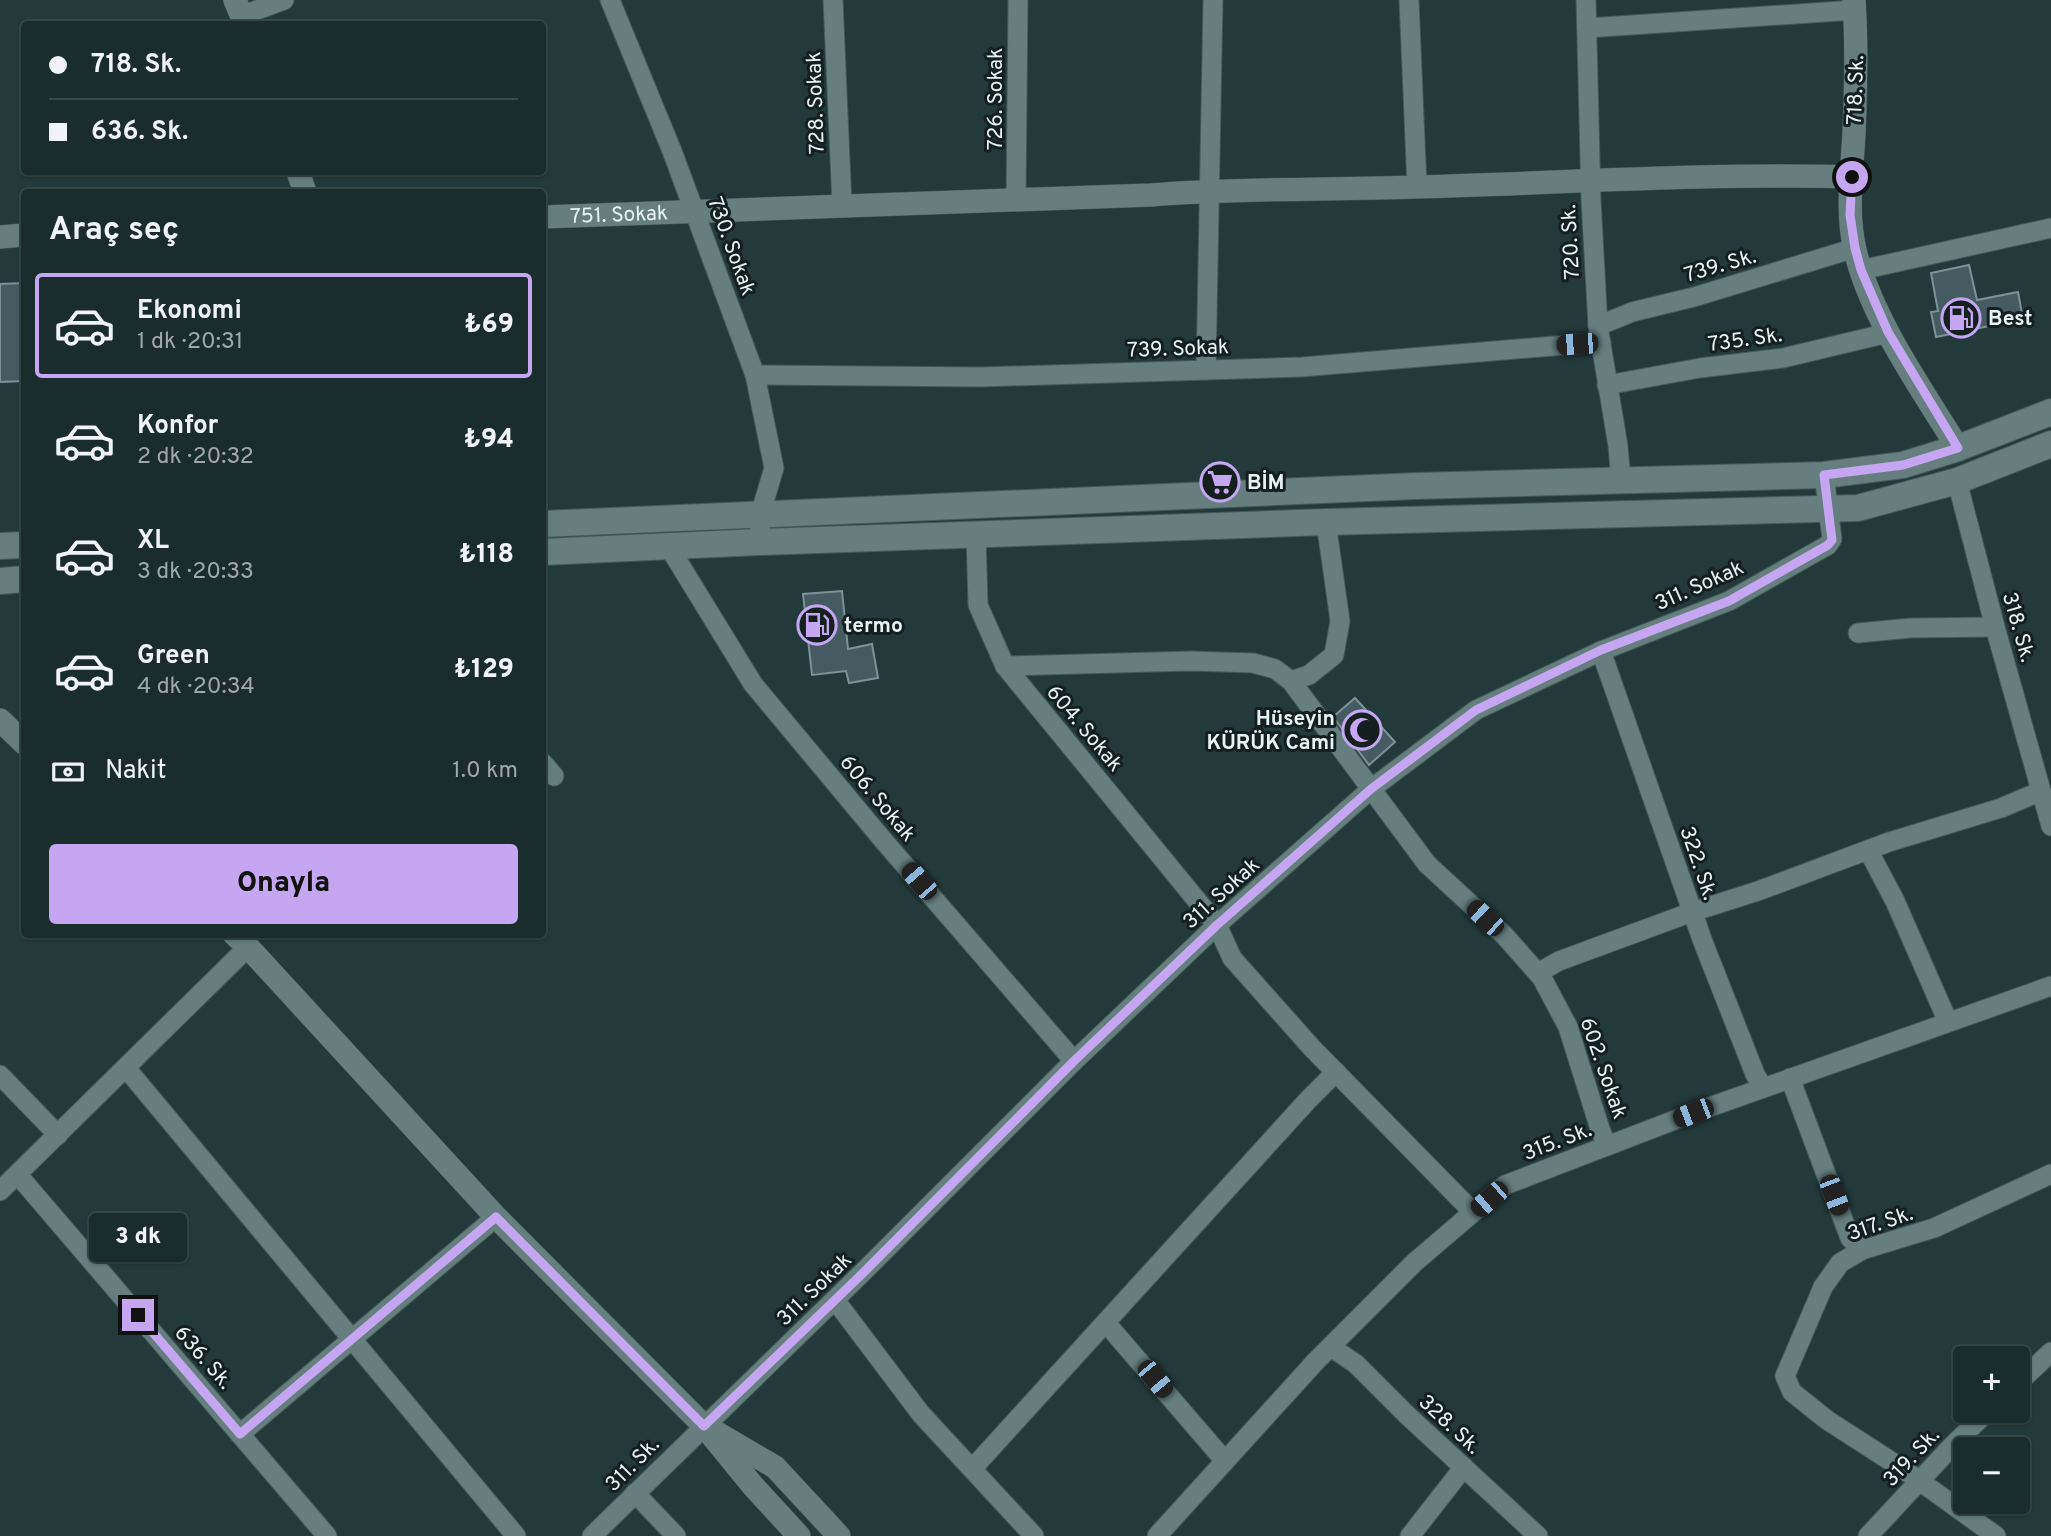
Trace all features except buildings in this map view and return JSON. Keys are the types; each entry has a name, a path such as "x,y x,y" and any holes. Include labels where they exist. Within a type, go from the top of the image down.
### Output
{"main road":[{"path":"546,524 1388,488 1824,475 1903,465 1958,448 2051,412"},
{"path":"546,552 1326,522 1858,508 1957,481 2051,443"},
{"path":"0,546 21,545"},
{"path":"0,581 21,579"}],"street":[{"path":"240,13 284,0"},
{"name":"730. Sokak","path":"610,0 673,151 755,375 774,468 760,515 760,542"},
{"name":"728. Sokak","path":"834,0 842,205"},
{"name":"726. Sokak","path":"1016,199 1018,0"},
{"path":"1206,370 1213,0"},
{"path":"1409,0 1417,187"},
{"name":"720. Sk.","path":"1586,0 1590,179 1599,334 1621,481"},
{"path":"1587,29 1855,5"},
{"name":"718. Sk.","path":"1855,5 1858,61 1850,215 1858,259 1888,332 1958,448"},
{"name":"751. Sokak","path":"546,216 1151,195 1209,190 1417,187 1590,179 1778,175 1852,177"},
{"name":"739. Sk.","path":"1599,334 1632,312 1694,297 1858,259 2051,228"},
{"path":"0,237 21,235"},
{"name":"735. Sk.","path":"1608,384 1700,368 1783,358 1888,332"},
{"name":"739. Sokak","path":"755,375 980,377 1302,367 1599,334"},
{"path":"1824,475 1827,508"},
{"name":"318. Sk.","path":"1957,481 1994,627 2051,826"},
{"name":"311. Sokak","path":"704,1426 835,1300 1074,1061 1217,925 1371,789 1476,710 1601,650 1729,601 1828,545 1832,540 1827,508"},
{"path":"894,538 905,509"},
{"path":"1004,666 1191,661 1253,663 1275,669 1291,681 1309,675 1334,655 1340,621 1326,522"},
{"name":"604. Sokak","path":"976,535 978,605 1004,666 1217,925 1232,958 1336,1072 1474,1212"},
{"name":"606. Sokak","path":"670,547 753,684 1074,1061"},
{"path":"1858,633 1911,628 1994,627"},
{"name":"322. Sk.","path":"1601,650 1692,912 1750,1062 1763,1088"},
{"name":"602. Sokak","path":"1291,681 1427,864 1504,936 1538,974 1568,1027 1600,1129 1608,1146"},
{"path":"0,720 21,740"},
{"path":"1538,974 1559,961 1692,912 1758,891 1868,850 2001,808 2041,791"},
{"path":"1868,850 1895,901 1948,1022"},
{"path":"0,1191 126,1068 241,941 496,1217 704,1426 753,1486 799,1536"},
{"name":"315. Sk.","path":"1157,1536 1331,1347 1415,1262 1504,1185 1790,1078 2051,986"},
{"path":"126,1068 516,1536"},
{"path":"972,1469 1336,1072"},
{"path":"0,1074 58,1135"},
{"path":"1790,1078 1850,1238 1862,1251"},
{"name":"317. Sk.","path":"1918,1482 1792,1392 1785,1376 1823,1287 1840,1263 1862,1251 1934,1228 2051,1174"},
{"name":"636. Sk.","path":"18,1175 327,1536"},
{"path":"240,1434 496,1217"},
{"path":"835,1300 921,1414 1034,1536"},
{"path":"1106,1323 1225,1461"},
{"name":"328. Sk.","path":"1331,1347 1356,1364 1406,1415 1538,1536"},
{"path":"2030,1372 2051,1352"},
{"name":"319. Sk.","path":"1868,1536 1976,1423"},
{"path":"704,1426 775,1467 839,1536"},
{"name":"311. Sk.","path":"592,1536 704,1426"},
{"path":"1410,1536 1464,1467"},
{"path":"1918,1482 1996,1536"},
{"path":"635,1493 676,1536"}],"place":[{"name":"Best","path":"1961,318"},
{"name":"BİM","path":"1220,482"},
{"name":"termo","path":"817,625"},
{"name":"Hüseyin KÜRÜK Cami","path":"1362,730"}],"route":[{"path":"138,1315 240,1434 496,1217 704,1426 862,1274 1074,1061 1217,925 1371,789 1476,710 1601,650 1729,601 1828,545 1832,540 1824,475 1903,465 1958,448 1888,332 1861,270 1850,215 1852,177"}]}
